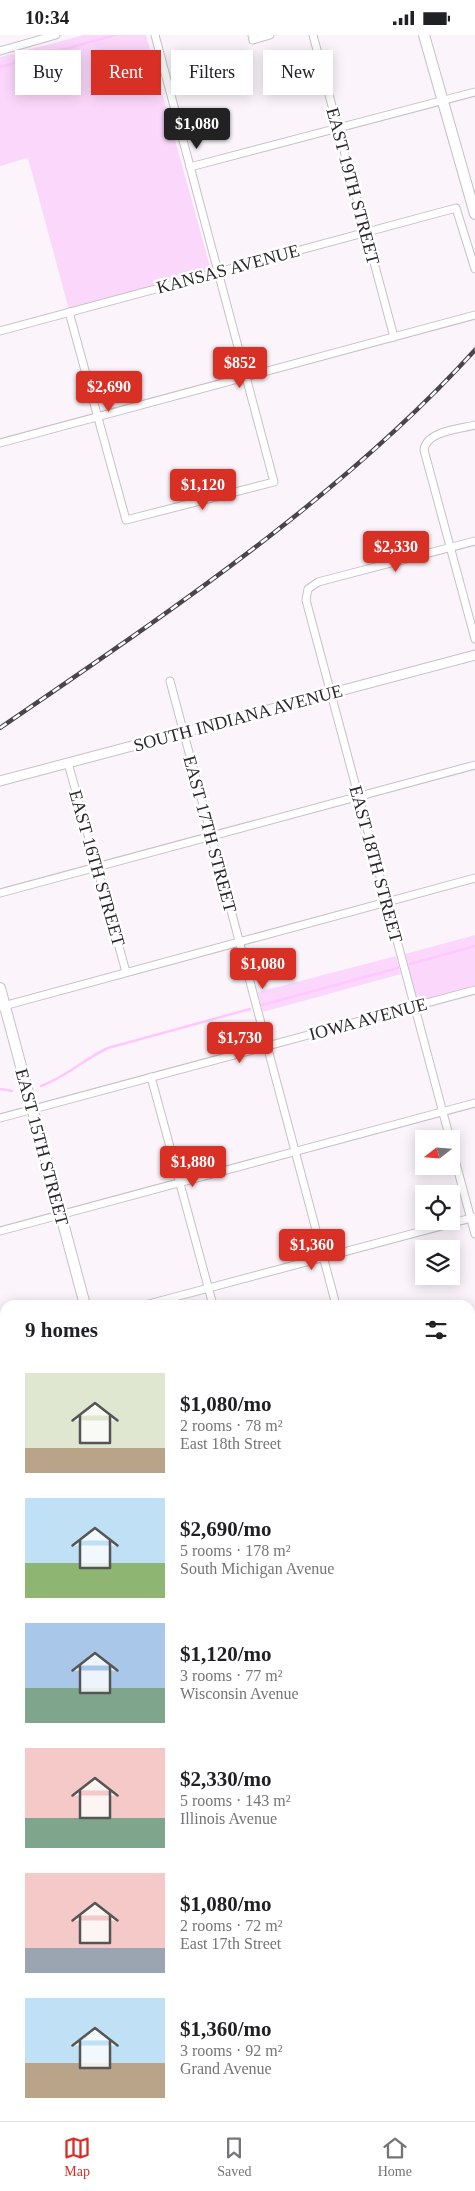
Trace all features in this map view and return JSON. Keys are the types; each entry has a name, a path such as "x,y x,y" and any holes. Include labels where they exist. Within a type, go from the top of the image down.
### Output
{"main road":[{"path":"424,35 475,214"},
{"name":"EAST 15TH STREET","path":"0,988 2,1006 84,1300"}],"street":[{"path":"0,51 56,35"},
{"path":"70,312 126,520 274,482 154,35"},
{"path":"252,35 254,39 270,35"},
{"name":"EAST 19TH STREET","path":"313,35 394,337"},
{"path":"190,167 475,92"},
{"name":"KANSAS AVENUE","path":"0,331 456,208 475,269"},
{"path":"0,443 475,315"},
{"path":"475,425 432,437 424,444 424,455 475,639"},
{"path":"451,547 475,541"},
{"name":"EAST 18TH STREET","path":"447,1130 306,600 308,589 318,582 451,547"},
{"name":"SOUTH INDIANA AVENUE","path":"0,781 475,655"},
{"name":"EAST 17TH STREET","path":"170,681 335,1300"},
{"name":"EAST 16TH STREET","path":"68,763 126,972"},
{"path":"0,893 475,765"},
{"path":"2,1006 475,878"},
{"name":"IOWA AVENUE","path":"0,1118 475,990"},
{"path":"152,1077 212,1300"},
{"path":"0,1231 475,1103"},
{"path":"460,1174 473,1217 475,1234"},
{"path":"163,1300 473,1217"}],"shaded area":[{"path":"84,35 146,35 150,50 91,50 91,95 161,95 161,89 211,270 69,310 28,158 0,166 0,57 15,53 15,95 81,95 81,50 27,50"},
{"path":"475,935 475,987 422,1001 417,1000 405,954"},
{"path":"396,956 401,974 263,1012 258,992"}],"waterway":[{"path":"0,67 115,35"},
{"path":"410,964 475,946"},
{"path":"262,1005 398,968"},
{"path":"41,1086 59,1078 108,1048 250,1009"},
{"path":"0,1089 12,1091"}],"railway":[{"path":"0,728 187,598 309,505 368,455 423,404 475,350"}]}
